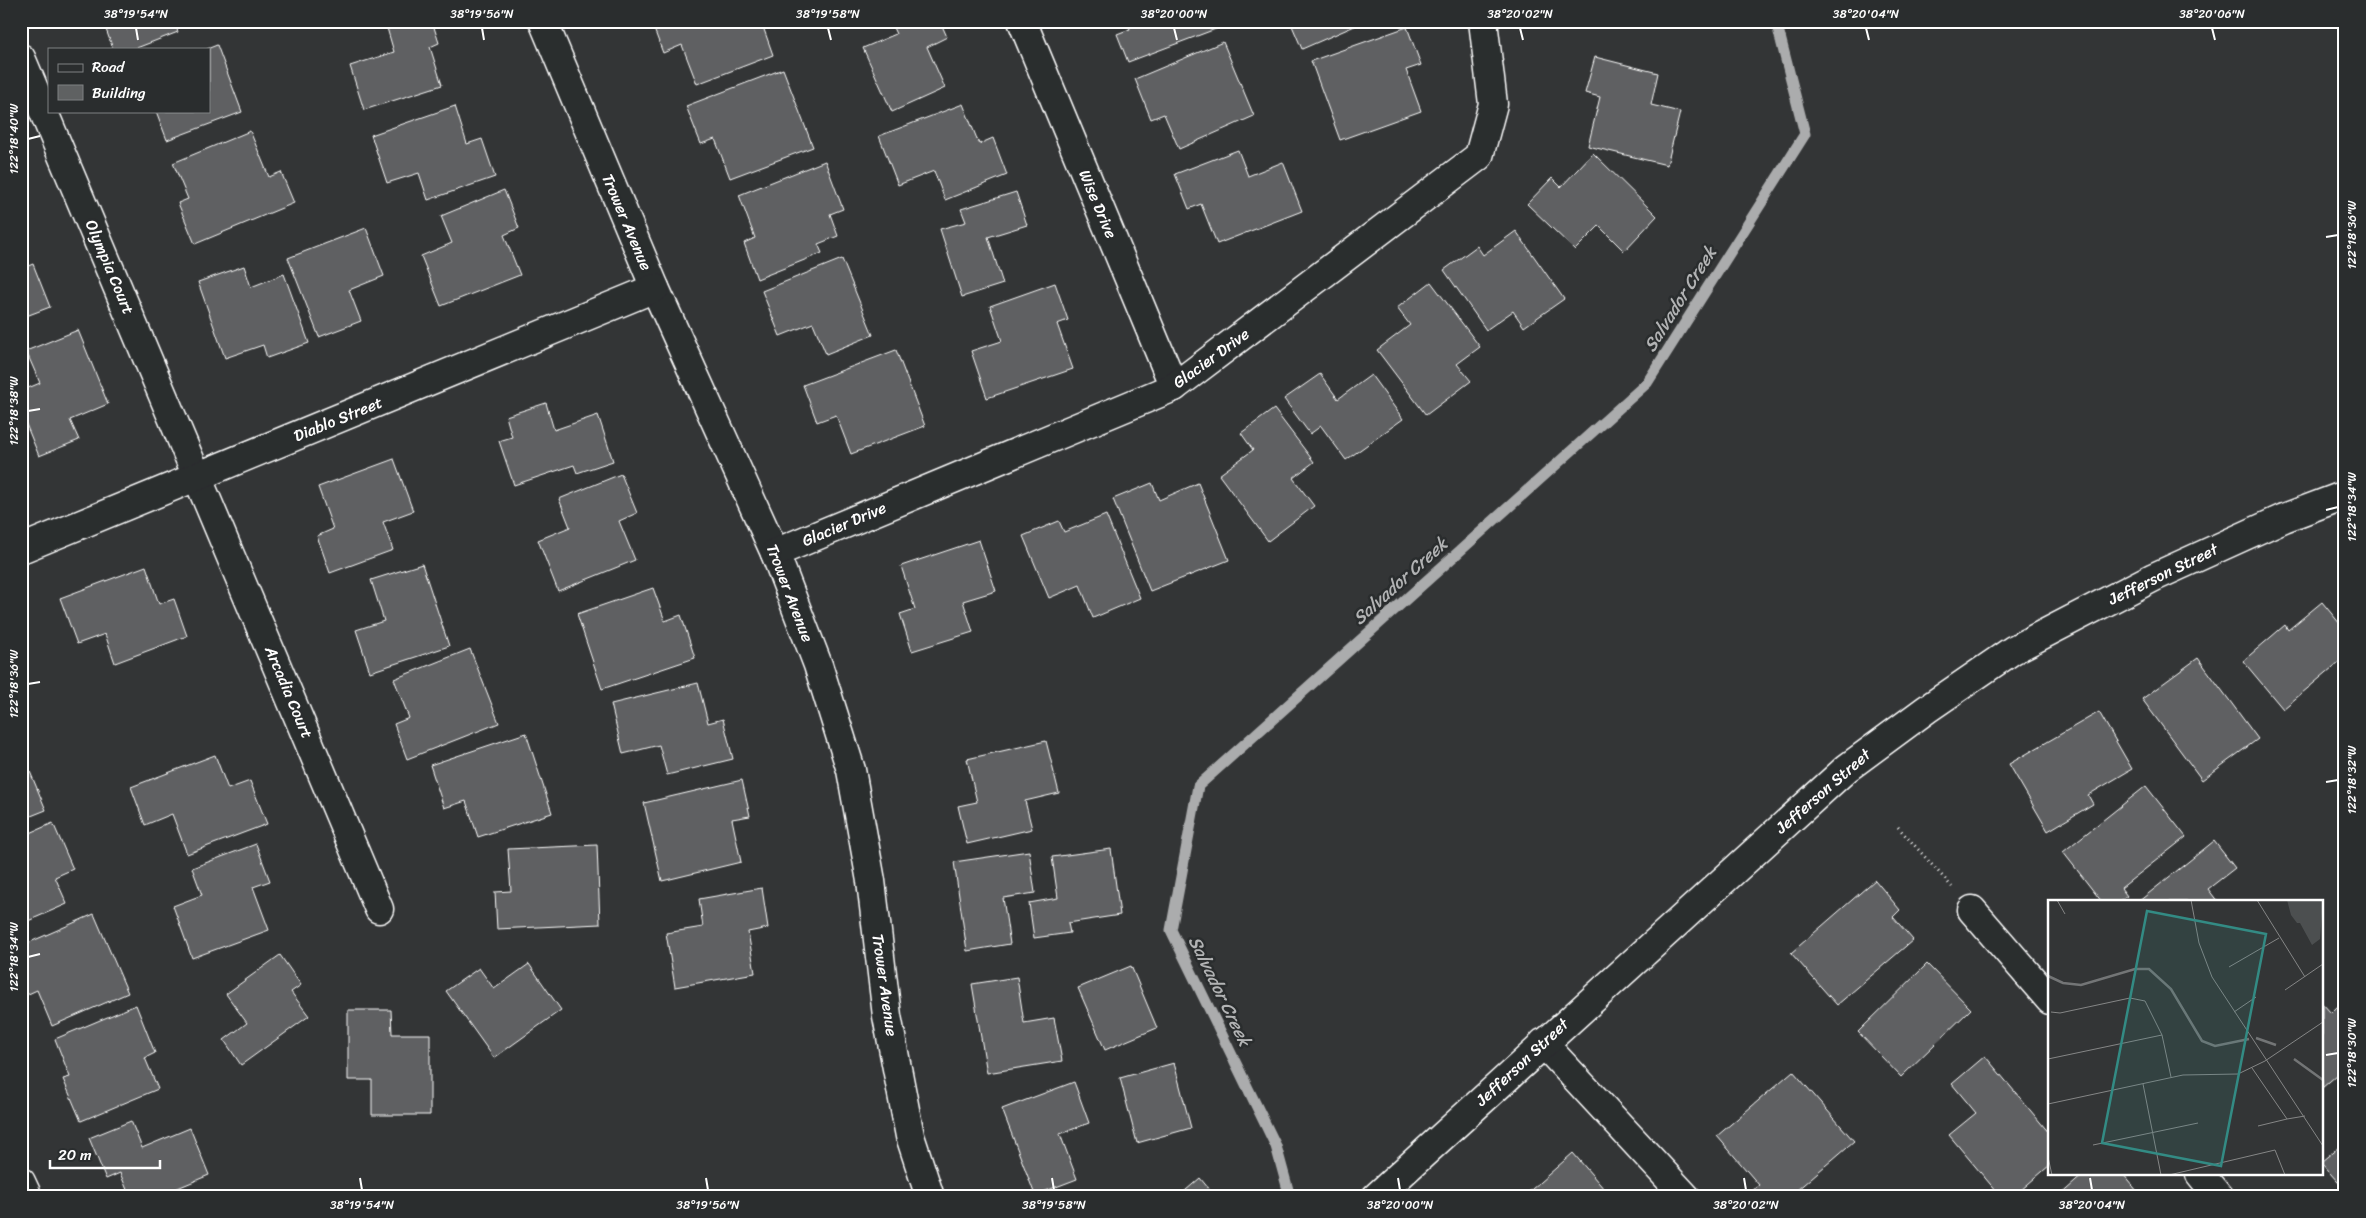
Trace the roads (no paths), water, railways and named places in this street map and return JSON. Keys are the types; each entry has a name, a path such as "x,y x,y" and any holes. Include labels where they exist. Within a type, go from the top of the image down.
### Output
{"street":[{"name":"Trower Avenue","path":"544,21 655,288 775,553 818,665 851,770 872,881 887,1016 910,1136 930,1197"},
{"name":"Wise Drive","path":"1022,21 1174,387"},
{"name":"Glacier Drive","path":"775,553 1174,387 1479,156 1494,104 1483,21"},
{"name":"Olympia Court","path":"21,58 198,476"},
{"name":"Diablo Street","path":"21,549 655,288"},
{"name":"Arcadia Court","path":"198,476 379,909"},
{"name":"Jefferson Street","path":"1376,1197 1847,768 1927,709 2013,650 2154,576 2284,518 2345,495"},
{"path":"1972,910 2048,998"},
{"path":"1543,1043 1686,1197"},
{"path":"2202,1176 2220,1197"},
{"path":"21,1182 28,1197"}],"waterway":[{"name":"Salvador Creek","path":"1290,1197 1276,1146 1171,930 1198,786 1647,383 1805,134 1776,21"}]}
